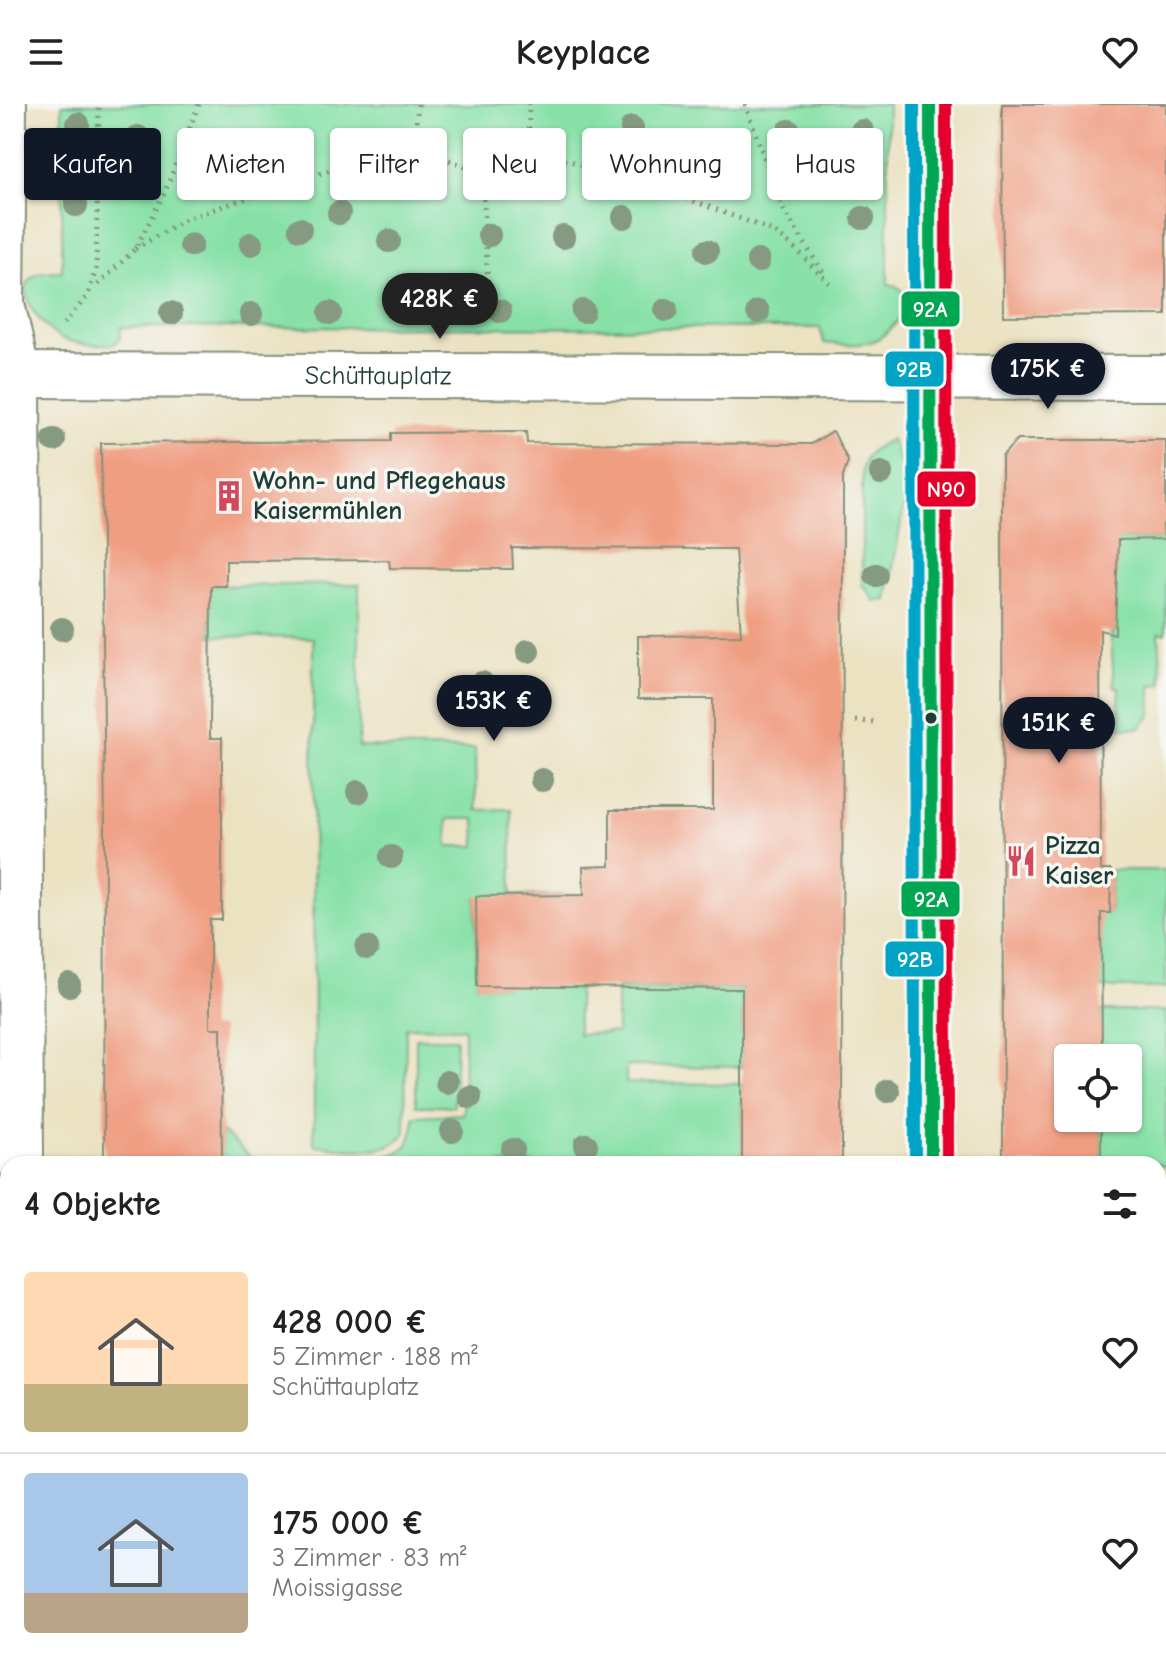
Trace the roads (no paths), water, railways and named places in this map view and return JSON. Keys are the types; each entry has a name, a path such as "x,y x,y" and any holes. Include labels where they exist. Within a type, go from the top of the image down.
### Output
{"street":[{"path":"4,104 2,304 9,375 21,1156"},
{"path":"930,104 928,718 931,1156"},
{"name":"Schüttauplatz","path":"9,375 1166,378"}],"place":[{"name":"Wohn- und Pflegehaus Kaisermühlen","path":"229,496"},
{"name":"Pizza Kaiser","path":"1021,861"}]}
